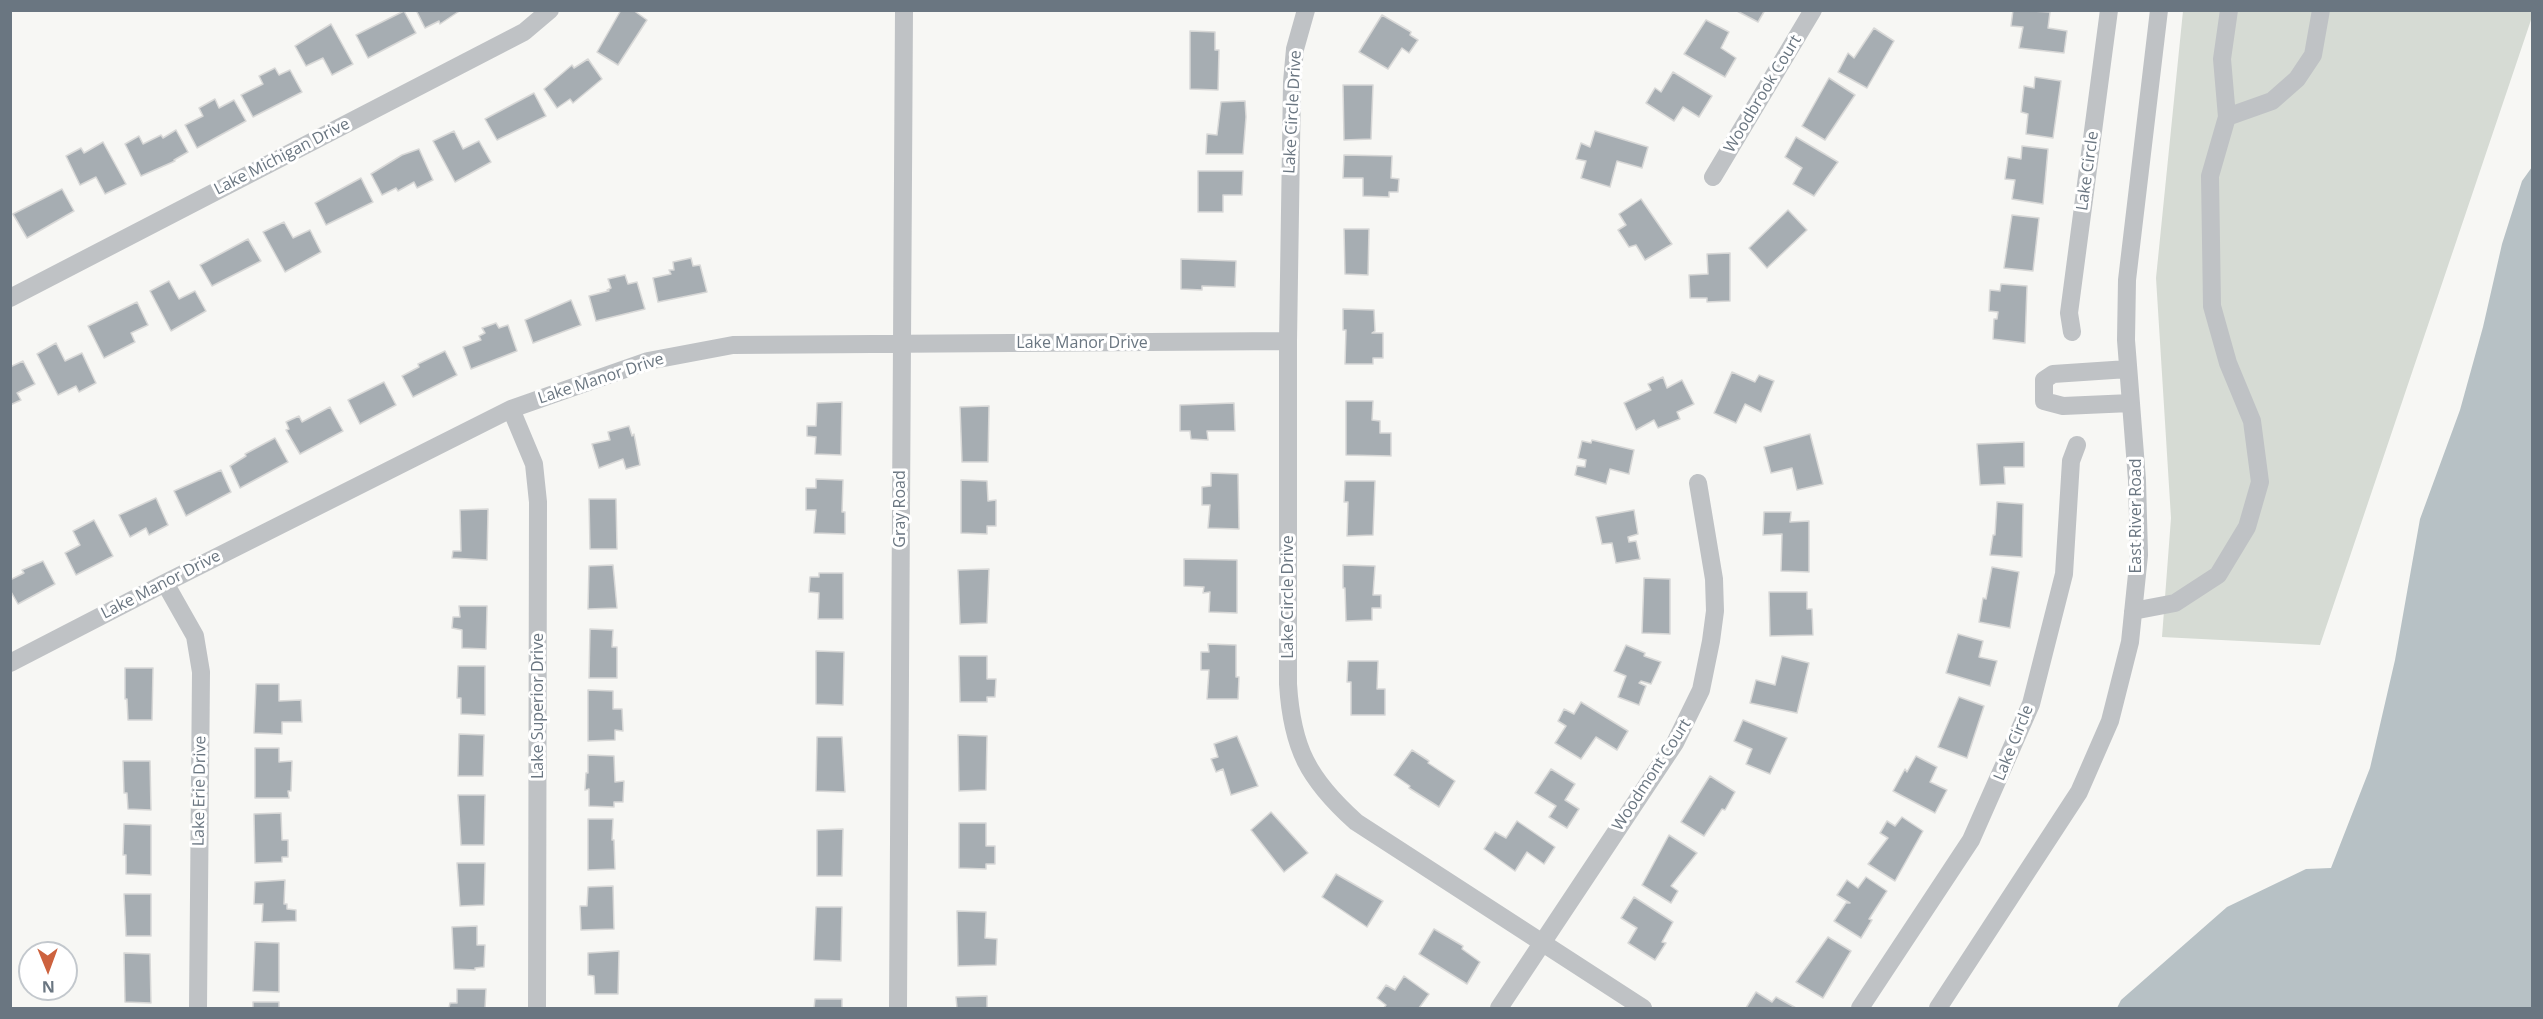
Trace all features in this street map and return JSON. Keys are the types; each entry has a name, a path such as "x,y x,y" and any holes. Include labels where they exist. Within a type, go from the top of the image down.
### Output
{"street":[{"name":"Lake Michigan Drive","path":"10,298 524,32 550,10"},
{"name":"Gray Road","path":"898,1008 904,10"},
{"name":"Lake Circle Drive","path":"1306,10 1295,49 1292,82 1288,341 1288,684 1292,726 1301,754 1311,774 1356,822 1643,1008"},
{"name":"Woodbrook Court","path":"1713,177 1813,10"},
{"name":"Lake Circle","path":"2072,332 2069,313 2109,10"},
{"name":"East River Road","path":"1938,1008 2079,792 2110,721 2130,642 2139,555 2137,480 2126,340 2127,280 2159,10"},
{"path":"2133,611 2175,603 2218,574 2247,527 2260,482 2252,420 2228,363 2212,306 2210,176 2227,117 2222,59 2229,10"},
{"path":"2227,117 2272,100 2297,79 2313,55 2321,10"},
{"name":"Lake Manor Drive","path":"10,663 511,409 648,361 733,345 1288,341"},
{"path":"2128,369 2053,374 2044,380 2043,392 2044,401 2063,406 2131,403"},
{"name":"Lake Superior Drive","path":"511,409 534,464 538,502 537,1008"},
{"name":"Lake Circle","path":"1860,1008 1971,840 2031,704 2064,574 2071,461 2077,445"},
{"name":"Woodmont Court","path":"1499,1008 1675,743 1701,690 1715,611 1714,579 1698,483"},
{"name":"Lake Erie Drive","path":"165,583 195,636 201,672 198,1008"}],"shaded area":[{"path":"2183,11 2532,11 2532,17 2320,645 2162,637 2171,518 2156,278"},
{"path":"2532,167 2532,1008 2117,1008 2121,1000 2227,907 2306,869 2331,868 2370,768 2395,660 2420,519 2460,410 2483,327 2502,244 2522,181"}],"building":[{"path":"416,10 461,10 440,24 439,21 425,28"},
{"path":"621,10 633,10 647,20 618,65 597,52"},
{"path":"1735,10 1765,10 1758,22"},
{"path":"2013,10 2050,12 2048,28 2067,31 2064,53 2019,48 2023,27 2011,26"},
{"path":"404,11 416,33 368,58 356,35"},
{"path":"1382,15 1411,32 1410,35 1418,40 1409,53 1402,48 1388,69 1359,52"},
{"path":"1706,20 1729,32 1721,48 1736,58 1725,77 1684,54"},
{"path":"331,24 353,64 332,75 323,58 306,66 295,46"},
{"path":"1874,28 1894,41 1867,88 1838,72 1848,53 1854,58"},
{"path":"1190,31 1215,32 1215,50 1219,50 1218,90 1190,89"},
{"path":"588,59 602,79 573,103 570,99 557,108 544,89 572,65 574,68"},
{"path":"275,68 279,75 290,70 302,92 253,117 241,95 263,84 259,76"},
{"path":"1673,72 1712,96 1699,117 1683,107 1674,121 1646,103 1655,88 1661,92"},
{"path":"2035,77 2061,81 2053,138 2026,134 2028,114 2021,112 2024,86 2034,88"},
{"path":"1829,78 1855,95 1825,140 1802,126"},
{"path":"1343,85 1373,85 1371,139 1344,140"},
{"path":"534,93 546,116 497,140 485,119"},
{"path":"215,99 219,108 234,100 246,121 197,148 185,125 203,116 199,108"},
{"path":"1245,101 1243,154 1206,154 1207,134 1217,135 1221,102"},
{"path":"176,130 188,152 175,161 141,176 125,144 139,136 143,144 161,135 163,138"},
{"path":"454,131 463,149 479,141 491,162 455,182 433,141"},
{"path":"1595,131 1648,147 1642,168 1617,161 1610,187 1581,178 1586,161 1576,159 1581,143 1590,147"},
{"path":"1796,137 1838,162 1814,196 1793,184 1802,168 1785,157"},
{"path":"103,142 126,184 105,194 96,177 80,185 66,156 81,148 84,153"},
{"path":"2022,146 2048,149 2043,204 2012,199 2015,180 2005,179 2008,157 2021,159"},
{"path":"419,149 433,180 417,188 414,182 398,191 396,188 382,195 371,174 402,155"},
{"path":"1344,155 1392,156 1391,178 1399,179 1398,192 1389,192 1389,197 1363,196 1363,178 1343,178"},
{"path":"1198,171 1243,171 1242,195 1223,195 1223,212 1198,212"},
{"path":"361,178 373,202 326,225 315,203"},
{"path":"62,189 74,211 27,238 13,214"},
{"path":"1641,199 1672,244 1645,260 1636,245 1629,247 1618,230 1626,225 1619,214"},
{"path":"1788,210 1807,230 1767,268 1749,248"},
{"path":"2012,215 2039,218 2033,271 2004,268"},
{"path":"284,222 293,238 310,230 321,252 285,272 263,232"},
{"path":"1344,229 1369,229 1368,275 1345,274"},
{"path":"248,239 261,261 212,286 200,265"},
{"path":"1730,253 1730,301 1707,302 1707,298 1690,298 1689,275 1708,274 1707,254"},
{"path":"691,258 693,266 700,265 707,292 658,302 653,278 671,274 669,270 674,270 673,262"},
{"path":"1181,259 1236,261 1235,287 1202,286 1202,290 1181,289"},
{"path":"625,275 628,284 637,282 645,309 596,321 589,296 609,291 607,290 611,288 608,279"},
{"path":"169,281 179,299 195,291 206,311 171,331 150,291"},
{"path":"2001,284 2027,286 2025,343 1993,339 1994,319 1997,319 1998,312 1989,311 1990,290 2000,291"},
{"path":"571,300 581,325 533,343 525,320"},
{"path":"137,302 148,325 131,333 135,342 104,358 88,326"},
{"path":"1343,309 1374,310 1375,331 1372,333 1383,333 1383,358 1373,358 1373,364 1345,364 1346,330 1343,330"},
{"path":"496,323 499,328 508,325 517,351 471,369 463,347 481,340 479,336 485,333 482,328"},
{"path":"56,343 65,361 82,353 96,383 79,392 76,386 58,395 37,354"},
{"path":"445,351 457,375 413,397 402,376 419,367 418,364"},
{"path":"23,361 35,384 17,393 21,400 10,405 10,367"},
{"path":"1732,372 1755,382 1759,375 1774,381 1761,412 1745,404 1736,423 1714,413"},
{"path":"1663,377 1667,388 1682,380 1694,404 1677,412 1680,419 1658,428 1654,420 1636,430 1624,403 1651,390 1648,384"},
{"path":"384,382 396,405 360,424 348,400"},
{"path":"1346,401 1373,401 1372,420 1380,421 1380,433 1391,433 1391,456 1346,455"},
{"path":"842,402 841,455 815,454 816,437 807,436 807,426 816,426 817,403"},
{"path":"1234,403 1235,431 1207,431 1208,440 1191,439 1190,431 1180,431 1180,405"},
{"path":"989,406 988,462 962,462 960,407"},
{"path":"330,407 343,431 300,454 286,430 289,429 286,422 299,416 302,422"},
{"path":"629,426 632,436 634,434 640,465 626,469 623,459 599,468 592,444 610,440 608,432"},
{"path":"1810,434 1823,484 1797,490 1792,468 1771,473 1764,447"},
{"path":"275,438 288,462 240,488 230,466 246,456 245,454"},
{"path":"1592,440 1634,450 1629,474 1610,469 1606,484 1575,475 1577,466 1585,467 1586,460 1578,458 1582,441 1591,443"},
{"path":"2024,442 2024,467 2004,467 2005,484 1980,485 1977,444"},
{"path":"221,470 231,492 186,516 174,491"},
{"path":"1211,473 1238,474 1239,529 1208,528 1210,505 1202,505 1202,487 1211,486"},
{"path":"816,479 843,480 842,512 845,512 845,534 814,533 816,510 806,510 806,488 816,488"},
{"path":"961,480 987,481 988,501 996,500 996,526 987,526 987,534 961,533"},
{"path":"1345,481 1375,481 1373,535 1347,536 1348,502 1344,502"},
{"path":"156,498 168,525 149,535 146,528 130,537 119,515"},
{"path":"589,499 616,499 617,549 590,549"},
{"path":"1997,502 2023,504 2022,557 1990,555 1993,535 1995,535"},
{"path":"488,509 487,560 452,558 453,551 461,551 460,510"},
{"path":"1634,510 1638,534 1628,537 1629,542 1636,541 1640,559 1616,563 1612,543 1602,544 1596,517"},
{"path":"1764,512 1791,512 1790,522 1809,521 1809,572 1781,571 1782,534 1763,535"},
{"path":"94,520 113,556 76,575 65,553 80,545 73,531"},
{"path":"1184,559 1237,560 1237,613 1209,612 1210,592 1203,593 1204,587 1184,586"},
{"path":"43,561 55,584 18,604 10,590 10,580 24,573 22,570"},
{"path":"613,565 617,608 588,609 589,566"},
{"path":"1343,565 1375,566 1373,595 1381,595 1381,608 1372,608 1372,620 1346,621"},
{"path":"1992,567 2019,572 2010,628 1979,622"},
{"path":"989,569 987,623 960,624 958,570"},
{"path":"819,573 843,573 843,619 818,619 819,593 809,592 810,577 819,577"},
{"path":"1644,578 1670,579 1670,634 1642,633"},
{"path":"1769,592 1807,592 1807,609 1812,609 1813,635 1770,636"},
{"path":"459,606 487,606 486,649 462,648 462,630 452,628 453,617 460,617"},
{"path":"590,629 613,630 612,647 617,647 617,678 589,678"},
{"path":"1958,634 1983,641 1979,657 1997,661 1990,686 1946,673"},
{"path":"1208,644 1236,645 1236,677 1239,677 1238,699 1207,699 1209,670 1201,670 1201,652 1209,652"},
{"path":"1626,645 1645,653 1644,656 1661,662 1651,684 1641,681 1639,683 1646,686 1639,705 1618,697 1626,676 1614,671"},
{"path":"816,651 844,652 843,705 816,704"},
{"path":"959,656 987,656 987,679 996,679 995,697 987,697 987,702 960,702"},
{"path":"1782,656 1809,663 1797,713 1750,703 1756,680 1775,685"},
{"path":"1348,661 1378,661 1377,689 1385,689 1385,715 1351,715 1351,682 1347,682"},
{"path":"458,666 485,666 485,715 461,714 461,698 457,698"},
{"path":"125,668 153,668 152,720 128,720"},
{"path":"256,684 279,684 279,701 301,700 302,722 282,722 282,734 254,733"},
{"path":"588,690 613,691 613,709 622,709 623,731 615,730 615,740 588,741"},
{"path":"1959,697 1984,706 1967,758 1938,747"},
{"path":"1581,702 1628,731 1617,750 1596,737 1581,759 1555,743 1566,726 1558,721 1564,709 1574,714"},
{"path":"1743,720 1787,738 1770,774 1746,764 1752,749 1734,741"},
{"path":"459,734 484,735 483,776 458,776"},
{"path":"958,735 987,736 986,790 959,791"},
{"path":"1237,736 1258,786 1231,795 1223,769 1216,772 1211,759 1218,757 1214,744"},
{"path":"817,737 842,737 845,792 816,791"},
{"path":"255,748 279,748 279,762 292,761 289,798 255,798"},
{"path":"1412,750 1455,781 1439,807 1409,788 1410,786 1394,775"},
{"path":"588,755 614,756 615,782 624,781 623,802 614,802 614,807 589,806 589,789 585,790"},
{"path":"1916,756 1937,767 1930,782 1947,790 1935,813 1893,791 1905,769 1907,772"},
{"path":"123,761 150,761 151,810 128,809 127,793 124,793"},
{"path":"1551,769 1575,784 1565,800 1579,809 1567,828 1549,817 1556,806 1535,793"},
{"path":"1710,776 1735,792 1725,810 1722,809 1704,836 1681,822"},
{"path":"458,795 485,795 484,845 461,845"},
{"path":"1271,812 1308,853 1284,872 1251,830"},
{"path":"281,813 282,840 288,840 288,857 282,857 282,862 255,863 254,814"},
{"path":"1902,817 1923,831 1895,881 1868,864 1888,838 1880,833 1887,821 1895,826"},
{"path":"588,819 613,819 612,840 614,840 615,869 588,870"},
{"path":"1517,821 1555,847 1544,864 1527,852 1515,871 1484,849 1495,832 1506,838"},
{"path":"959,823 986,823 986,846 995,846 995,864 986,864 986,869 959,868"},
{"path":"124,824 151,825 151,875 126,874 126,855 123,855"},
{"path":"843,829 842,876 817,876 817,830"},
{"path":"1669,835 1697,853 1671,886 1678,891 1671,903 1642,885"},
{"path":"457,863 485,863 484,905 460,906"},
{"path":"1336,874 1383,901 1367,927 1322,897"},
{"path":"1866,877 1887,891 1869,919 1872,920 1861,938 1834,921 1846,903 1850,903 1837,895 1847,880 1858,888"},
{"path":"285,880 284,904 287,904 287,909 296,910 296,921 262,922 263,904 254,904 255,882"},
{"path":"613,886 614,929 581,930 580,906 587,906 588,887"},
{"path":"124,894 151,894 151,936 126,936"},
{"path":"1634,897 1673,922 1662,942 1666,943 1655,960 1628,943 1637,928 1621,918"},
{"path":"816,907 842,907 841,961 814,960"},
{"path":"957,911 986,912 985,938 997,939 996,965 958,966"},
{"path":"477,926 477,945 485,945 484,967 475,968 475,970 454,969 452,927"},
{"path":"1434,929 1463,946 1462,949 1480,962 1467,984 1419,954"},
{"path":"1828,937 1851,951 1823,998 1796,982"},
{"path":"255,942 279,943 279,992 253,991"},
{"path":"619,951 618,994 595,994 594,976 588,975 588,953"},
{"path":"124,953 150,954 151,1003 125,1002"},
{"path":"1404,976 1429,994 1419,1008 1384,1008 1386,1005 1377,998 1386,985 1395,990"},
{"path":"457,989 486,989 485,1008 449,1008 450,1003 457,1003"},
{"path":"1756,992 1772,1002 1776,997 1796,1008 1746,1008"},
{"path":"987,996 987,1008 957,1008 956,997"},
{"path":"815,999 842,999 842,1008 814,1008"},
{"path":"253,1002 279,1002 279,1008 253,1008"}]}
